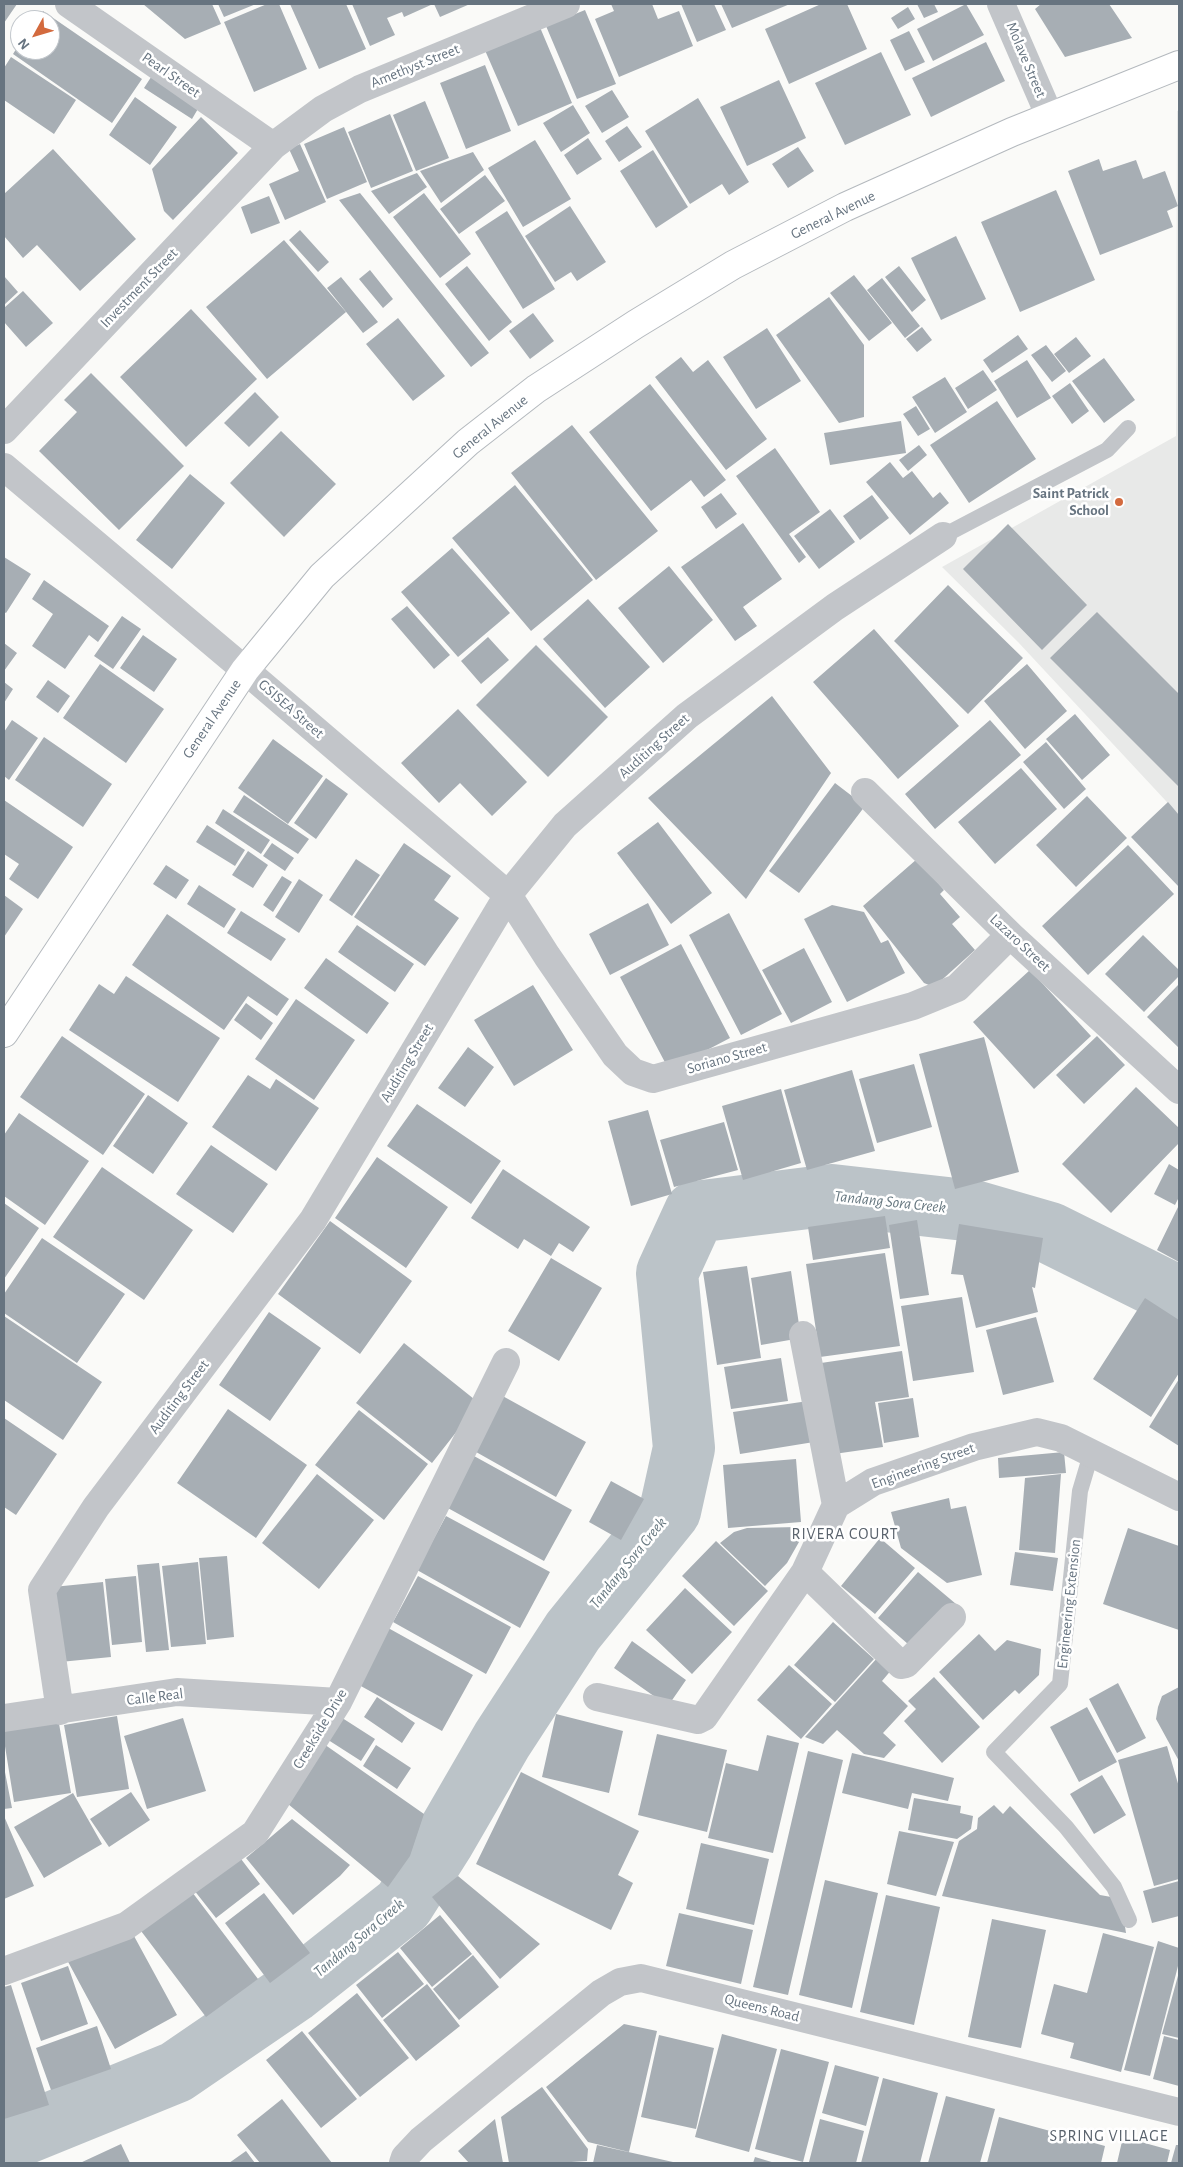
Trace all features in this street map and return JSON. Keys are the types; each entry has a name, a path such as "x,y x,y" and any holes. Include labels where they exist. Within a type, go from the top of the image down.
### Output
{"street":[{"name":"Pearl Street","path":"69,4 273,146"},
{"name":"Amethyst Street","path":"273,146 323,109 360,89 566,4"},
{"name":"Molave Street","path":"1001,4 1050,117"},
{"name":"General Avenue","path":"4,1033 245,670 322,576 468,442 536,389 636,324 733,265 845,207 1050,117 1179,66"},
{"name":"Investment Street","path":"4,430 273,146"},
{"name":"GSISEA Street","path":"4,467 508,895"},
{"name":"Auditing Street","path":"60,1710 42,1590 96,1508 313,1220 508,895 565,825 687,716 835,607 943,536"},
{"name":"Lazaro Street","path":"865,792 1010,935 1179,1090"},
{"name":"Soriano Street","path":"508,895 615,1055 633,1072 653,1079 913,1006 957,988 1010,935"},
{"path":"597,1697 698,1720 704,1717 805,1572 836,1505 803,1335"},
{"name":"Creekside Drive","path":"4,1971 126,1926 255,1833 338,1702 506,1362"},
{"name":"Engineering Street","path":"836,1505 873,1482 974,1447 1038,1432 1061,1438 1179,1497"},
{"path":"805,1572 901,1665 906,1664 952,1617"},
{"name":"Calle Real","path":"4,1718 176,1692 338,1702"},
{"name":"Queens Road","path":"403,2163 405,2157 421,2140 601,1994 620,1982 641,1978 1179,2112"}],"lane":[{"path":"943,536 1107,450 1128,428"},
{"name":"Engineering Extension","path":"1091,1454 1080,1491 1060,1684 994,1752 1066,1827 1114,1886 1129,1920"}],"shaded area":[{"name":"Saint Patrick School","path":"1179,110 1179,815 1018,642 942,567 1176,436 1177,111"}],"building":[{"path":"4,4 17,4 13,10 10,10 10,14 4,23"},
{"path":"143,4 212,4 221,24 185,39"},
{"path":"218,4 256,4 224,17"},
{"path":"267,4 279,4 307,69 254,92 224,22"},
{"path":"290,4 346,4 366,49 319,69"},
{"path":"352,4 433,4 404,17 402,12 387,18 395,35 370,46"},
{"path":"434,4 470,4 440,17"},
{"path":"611,4 652,4 658,19 679,11 693,46 619,77 595,19 614,11"},
{"path":"681,4 714,4 726,30 697,42"},
{"path":"721,4 790,4 732,28"},
{"path":"821,4 847,4 867,49 789,84 765,29"},
{"path":"917,4 934,4 938,12 924,18"},
{"path":"966,4 984,35 933,61 917,29"},
{"path":"1041,4 1109,4 1132,38 1065,57 1035,9"},
{"path":"908,7 915,19 898,29 891,18"},
{"path":"585,10 616,84 577,99 546,26"},
{"path":"60,23 142,79 112,123 22,60 60,60"},
{"path":"539,25 572,103 518,126 484,48"},
{"path":"909,31 925,62 905,71 890,40"},
{"path":"986,42 1005,81 931,117 912,78"},
{"path":"881,52 911,115 845,145 815,83"},
{"path":"10,59 16,60 76,100 54,134 4,100 4,68"},
{"path":"485,65 511,131 466,149 440,83"},
{"path":"155,71 202,102 192,119 144,88"},
{"path":"779,80 806,138 747,166 720,107"},
{"path":"612,90 629,117 602,133 585,106"},
{"path":"135,97 177,127 150,165 109,135"},
{"path":"698,98 749,182 729,195 722,184 690,204 645,131"},
{"path":"425,101 449,158 416,171 393,115"},
{"path":"573,105 590,133 561,152 543,123"},
{"path":"390,114 413,171 371,188 348,132"},
{"path":"201,117 238,153 173,220 164,211 152,169"},
{"path":"627,126 642,147 619,162 605,141"},
{"path":"344,127 367,182 327,199 304,144"},
{"path":"588,138 602,159 577,175 564,155"},
{"path":"535,140 571,199 523,227 488,168"},
{"path":"300,144 326,202 285,220 269,184 299,171 289,149"},
{"path":"798,147 814,171 788,188 772,164"},
{"path":"53,149 136,239 80,291 37,245 23,258 4,236 4,194"},
{"path":"653,150 688,207 656,228 620,171"},
{"path":"473,152 484,170 441,203 420,171"},
{"path":"1099,159 1103,171 1136,160 1143,179 1165,171 1178,206 1167,211 1173,227 1100,255 1068,171"},
{"path":"417,173 427,187 389,214 371,191"},
{"path":"485,175 505,201 459,234 440,209"},
{"path":"1056,190 1095,280 1020,312 981,222"},
{"path":"360,193 489,353 471,367 339,200"},
{"path":"424,193 471,254 440,278 393,217"},
{"path":"269,196 280,223 251,234 241,207"},
{"path":"570,206 606,262 577,281 571,272 555,282 525,236"},
{"path":"507,211 555,289 523,309 475,232"},
{"path":"300,230 329,262 318,272 289,240"},
{"path":"956,236 986,299 941,320 911,258"},
{"path":"284,240 346,312 267,379 206,307"},
{"path":"467,266 512,322 489,341 445,284"},
{"path":"899,266 926,300 912,312 885,277"},
{"path":"370,270 393,299 383,308 359,279"},
{"path":"854,275 892,323 869,341 830,293"},
{"path":"4,276 18,292 4,305"},
{"path":"341,277 378,322 363,333 327,288"},
{"path":"882,278 920,326 905,338 867,290"},
{"path":"23,291 53,323 26,347 4,322 4,308"},
{"path":"829,297 864,345 864,417 839,423 776,335"},
{"path":"191,309 257,379 186,447 120,377"},
{"path":"533,313 554,341 530,359 509,331"},
{"path":"398,318 445,376 413,401 366,344"},
{"path":"922,327 932,340 917,352 906,339"},
{"path":"767,328 801,381 756,409 723,357"},
{"path":"1018,335 1028,349 992,373 983,360"},
{"path":"1076,337 1091,356 1069,373 1054,354"},
{"path":"1046,345 1066,371 1052,382 1031,355"},
{"path":"681,357 693,372 708,360 767,439 726,470 655,377"},
{"path":"1104,358 1135,400 1104,423 1072,381"},
{"path":"1027,360 1051,398 1017,418 994,381"},
{"path":"983,370 997,390 968,409 955,388"},
{"path":"91,373 184,466 119,530 39,451 77,412 64,400"},
{"path":"945,377 967,412 935,433 912,397"},
{"path":"1070,383 1089,411 1072,424 1052,396"},
{"path":"650,384 726,480 704,497 691,480 651,511 589,432"},
{"path":"255,392 279,417 249,447 224,423"},
{"path":"997,401 1036,459 969,503 930,445"},
{"path":"916,406 930,429 918,436 903,414"},
{"path":"901,421 906,453 830,465 824,433"},
{"path":"572,425 658,531 596,580 511,473"},
{"path":"281,431 336,484 284,537 230,483"},
{"path":"919,445 927,455 908,471 899,460"},
{"path":"775,448 820,512 789,534 806,557 799,563 736,476"},
{"path":"890,462 903,478 912,471 933,498 940,492 949,503 910,535 866,482"},
{"path":"190,474 225,503 172,569 136,540"},
{"path":"515,485 593,580 531,631 452,538"},
{"path":"721,493 737,514 716,529 701,507"},
{"path":"872,495 889,518 860,540 843,516"},
{"path":"830,509 855,542 819,569 794,536"},
{"path":"743,523 782,579 743,607 757,626 735,641 681,567"},
{"path":"1008,524 1087,605 1042,650 963,569"},
{"path":"452,548 510,613 458,657 401,592"},
{"path":"4,557 31,574 6,613 4,612"},
{"path":"669,566 713,620 663,663 618,608"},
{"path":"44,580 109,626 98,642 89,635 65,669 32,646 53,614 32,599"},
{"path":"948,585 1023,658 968,714 894,641"},
{"path":"588,599 650,667 605,708 543,639"},
{"path":"407,606 450,655 434,669 391,619"},
{"path":"1097,612 1179,694 1179,787 1050,658"},
{"path":"122,616 141,629 113,669 94,656"},
{"path":"874,629 959,726 898,779 813,682"},
{"path":"143,635 177,659 154,692 120,668"},
{"path":"488,637 509,660 481,684 461,661"},
{"path":"4,643 17,653 4,671"},
{"path":"536,645 608,717 548,777 476,705"},
{"path":"100,664 164,709 126,763 63,718"},
{"path":"1027,664 1067,711 1025,749 984,701"},
{"path":"48,680 70,696 58,713 36,697"},
{"path":"4,682 13,689 4,703"},
{"path":"772,696 831,773 746,899 648,798"},
{"path":"458,709 527,782 492,816 460,783 439,803 401,763"},
{"path":"1075,714 1110,755 1082,780 1046,739"},
{"path":"12,720 38,738 9,780 4,776 4,732"},
{"path":"990,720 1021,755 935,829 905,794"},
{"path":"44,737 112,784 83,827 15,780"},
{"path":"273,739 323,776 288,824 238,788"},
{"path":"1046,742 1086,789 1064,809 1023,762"},
{"path":"1021,768 1057,809 995,864 958,822"},
{"path":"326,778 348,794 316,839 294,823"},
{"path":"835,783 865,806 799,893 769,871"},
{"path":"244,795 309,839 298,854 233,812"},
{"path":"1087,796 1127,838 1076,887 1036,845"},
{"path":"4,800 73,847 38,899 9,879 19,864 4,854"},
{"path":"1168,802 1179,815 1179,887 1131,837"},
{"path":"223,809 270,840 261,854 215,823"},
{"path":"658,822 712,893 671,924 617,853"},
{"path":"207,825 245,850 235,866 196,842"},
{"path":"272,843 294,858 285,871 263,856"},
{"path":"404,843 451,876 434,900 459,918 425,966 354,917"},
{"path":"1128,845 1174,894 1088,975 1042,926"},
{"path":"248,851 268,865 253,888 232,875"},
{"path":"356,859 380,875 352,916 329,900"},
{"path":"917,859 944,890 940,894 960,917 952,924 975,950 934,987 924,983 863,906"},
{"path":"166,865 189,880 176,899 153,884"},
{"path":"282,876 292,882 273,912 263,905"},
{"path":"299,879 323,895 299,933 275,917"},
{"path":"199,885 236,909 224,928 187,904"},
{"path":"4,895 23,909 4,937"},
{"path":"648,903 669,945 610,975 589,934"},
{"path":"832,905 864,912 881,943 888,940 905,973 847,1002 804,919"},
{"path":"241,911 286,939 271,961 227,933"},
{"path":"729,913 782,1014 741,1035 689,935"},
{"path":"167,914 289,999 277,1016 248,996 224,1030 132,965"},
{"path":"357,925 414,964 395,992 338,952"},
{"path":"1143,935 1179,970 1179,976 1144,1012 1105,974"},
{"path":"681,944 730,1038 669,1070 620,977"},
{"path":"804,948 832,1002 791,1023 762,970"},
{"path":"326,958 389,1003 367,1034 304,988"},
{"path":"1030,970 1091,1036 1034,1089 973,1022"},
{"path":"126,976 220,1038 178,1102 69,1030 99,984 114,994"},
{"path":"1179,984 1179,1048 1147,1017"},
{"path":"533,985 573,1050 514,1086 474,1020"},
{"path":"296,999 355,1040 314,1100 255,1059"},
{"path":"246,1003 273,1023 261,1040 234,1020"},
{"path":"62,1036 145,1094 103,1155 20,1097"},
{"path":"1097,1036 1125,1065 1084,1104 1056,1075"},
{"path":"984,1037 1019,1172 955,1189 919,1054"},
{"path":"468,1047 494,1067 465,1107 438,1088"},
{"path":"914,1064 932,1127 877,1143 859,1079"},
{"path":"852,1070 875,1151 807,1170 784,1090"},
{"path":"248,1075 270,1089 276,1079 319,1108 276,1171 212,1127"},
{"path":"1136,1087 1179,1128 1179,1143 1111,1213 1062,1164"},
{"path":"781,1089 801,1163 743,1180 722,1106"},
{"path":"148,1095 188,1123 153,1174 113,1146"},
{"path":"417,1104 501,1161 471,1204 387,1146"},
{"path":"648,1110 672,1194 631,1206 608,1121"},
{"path":"19,1113 89,1161 45,1225 4,1196 4,1135"},
{"path":"724,1122 738,1170 674,1187 660,1140"},
{"path":"211,1145 268,1184 233,1233 176,1194"},
{"path":"377,1157 448,1207 406,1268 335,1218"},
{"path":"1169,1164 1179,1170 1179,1197 1175,1205 1154,1194"},
{"path":"102,1167 193,1230 144,1300 53,1237"},
{"path":"503,1169 590,1227 573,1252 559,1243 551,1256 524,1239 518,1249 471,1218"},
{"path":"4,1203 39,1228 4,1279"},
{"path":"1179,1205 1179,1262 1157,1250"},
{"path":"885,1216 890,1248 813,1260 808,1227"},
{"path":"917,1220 929,1295 900,1299 889,1225"},
{"path":"330,1221 412,1281 360,1354 278,1294"},
{"path":"959,1224 1043,1238 1035,1288 1032,1287 1038,1312 976,1328 963,1275 951,1274"},
{"path":"42,1238 125,1294 77,1363 4,1313 4,1294"},
{"path":"885,1253 900,1346 820,1357 806,1264"},
{"path":"551,1258 602,1288 559,1361 508,1331"},
{"path":"747,1266 761,1358 717,1365 703,1272"},
{"path":"791,1271 801,1338 761,1345 751,1278"},
{"path":"962,1297 974,1372 913,1381 901,1306"},
{"path":"1145,1298 1179,1320 1179,1373 1151,1417 1093,1379"},
{"path":"269,1312 321,1348 270,1421 219,1385"},
{"path":"4,1316 102,1382 63,1440 4,1400"},
{"path":"1036,1317 1054,1382 1003,1395 986,1330"},
{"path":"404,1343 479,1403 432,1463 356,1403"},
{"path":"902,1351 909,1397 875,1402 883,1447 834,1454 821,1363"},
{"path":"781,1358 788,1401 731,1409 724,1367"},
{"path":"1179,1379 1179,1446 1149,1427"},
{"path":"499,1394 586,1442 556,1497 469,1448"},
{"path":"913,1398 919,1437 884,1443 878,1403"},
{"path":"808,1401 814,1442 740,1454 733,1412"},
{"path":"228,1409 307,1465 256,1538 177,1483"},
{"path":"359,1410 428,1464 384,1520 315,1465"},
{"path":"4,1418 57,1454 16,1515 4,1507"},
{"path":"1064,1452 1066,1473 999,1478 998,1458"},
{"path":"474,1456 572,1510 544,1561 446,1507"},
{"path":"796,1459 801,1522 728,1528 723,1465"},
{"path":"317,1474 374,1520 319,1589 262,1543"},
{"path":"1061,1474 1055,1553 1019,1550 1025,1478"},
{"path":"611,1481 644,1499 621,1540 589,1522"},
{"path":"949,1498 951,1509 966,1506 982,1575 947,1583 901,1548 891,1512"},
{"path":"446,1516 550,1572 520,1628 417,1570"},
{"path":"799,1527 799,1542 787,1563 765,1586 720,1543 734,1532 747,1528"},
{"path":"1128,1528 1179,1546 1179,1630 1103,1604"},
{"path":"880,1538 915,1568 875,1614 841,1586"},
{"path":"716,1541 768,1591 734,1626 682,1576"},
{"path":"1015,1552 1058,1558 1053,1591 1010,1585"},
{"path":"227,1556 234,1637 207,1640 199,1558"},
{"path":"198,1562 206,1644 171,1647 162,1566"},
{"path":"159,1563 169,1650 146,1652 137,1565"},
{"path":"918,1572 956,1604 916,1651 878,1618"},
{"path":"136,1576 142,1642 112,1645 105,1579"},
{"path":"418,1576 511,1627 486,1674 393,1622"},
{"path":"103,1582 111,1657 60,1662 53,1587"},
{"path":"685,1588 732,1632 692,1674 646,1630"},
{"path":"833,1622 874,1659 835,1702 794,1665"},
{"path":"381,1624 473,1675 442,1731 350,1680"},
{"path":"979,1634 995,1651 1007,1640 1041,1649 1039,1675 1019,1694 1015,1690 983,1720 939,1672"},
{"path":"632,1641 686,1680 668,1706 614,1668"},
{"path":"879,1656 893,1668 882,1681 908,1706 883,1733 896,1745 884,1758 864,1754 837,1730 823,1744 805,1737"},
{"path":"789,1665 832,1704 801,1739 757,1700"},
{"path":"934,1677 980,1727 942,1763 904,1721 916,1709 908,1701"},
{"path":"1118,1683 1146,1738 1117,1753 1089,1699"},
{"path":"1179,1687 1179,1761 1156,1719 1162,1696"},
{"path":"377,1697 415,1723 402,1743 364,1717"},
{"path":"1087,1707 1117,1762 1079,1782 1050,1727"},
{"path":"57,1712 71,1793 14,1802 4,1740 4,1721"},
{"path":"336,1714 375,1739 361,1761 322,1736"},
{"path":"556,1714 623,1731 609,1793 542,1777"},
{"path":"117,1716 129,1789 77,1797 64,1725"},
{"path":"183,1718 206,1791 147,1809 124,1736"},
{"path":"657,1734 727,1750 707,1832 638,1815"},
{"path":"767,1735 799,1743 773,1853 708,1838 726,1763 758,1771"},
{"path":"321,1742 424,1814 410,1856 388,1887 282,1799"},
{"path":"376,1745 411,1768 397,1789 363,1766"},
{"path":"1167,1746 1179,1787 1179,1879 1154,1886 1118,1760"},
{"path":"808,1751 843,1760 788,1995 753,1987"},
{"path":"852,1753 954,1778 948,1801 912,1793 908,1809 842,1793"},
{"path":"4,1767 12,1808 4,1809"},
{"path":"521,1772 639,1831 618,1875 633,1883 611,1930 476,1864"},
{"path":"1102,1775 1126,1815 1094,1834 1070,1794"},
{"path":"131,1792 150,1820 109,1847 90,1819"},
{"path":"73,1793 102,1844 44,1878 14,1827"},
{"path":"914,1798 961,1806 960,1813 973,1816 971,1829 957,1839 908,1830"},
{"path":"994,1805 1003,1814 1010,1806 1100,1895 1117,1898 1126,1933 942,1896 959,1841 977,1829 978,1818"},
{"path":"4,1816 34,1886 4,1899"},
{"path":"292,1819 350,1865 340,1876 293,1915 246,1858"},
{"path":"899,1831 954,1842 936,1896 887,1884"},
{"path":"701,1843 769,1859 754,1925 686,1909"},
{"path":"235,1851 260,1884 216,1918 190,1885"},
{"path":"458,1876 540,1944 500,1979 432,1897"},
{"path":"825,1880 878,1893 852,2008 799,1995"},
{"path":"1179,1881 1179,1916 1152,1923 1143,1891"},
{"path":"186,1884 258,1979 206,2017 135,1923"},
{"path":"264,1893 310,1953 270,1983 225,1923"},
{"path":"886,1895 940,1907 914,2025 860,2012"},
{"path":"679,1913 753,1930 741,1984 666,1966"},
{"path":"440,1915 472,1954 432,1987 400,1948"},
{"path":"992,1919 1046,1930 1021,2048 968,2037"},
{"path":"128,1925 177,2015 115,2049 66,1958"},
{"path":"1103,1933 1154,1947 1121,2072 1070,2058 1074,2043 1041,2034 1054,1984 1087,1993"},
{"path":"1158,1941 1179,1948 1179,1962 1150,2076 1124,2070"},
{"path":"398,1952 424,1984 382,2018 356,1985"},
{"path":"473,1955 499,1987 459,2020 433,1989"},
{"path":"68,1966 88,2024 41,2041 21,1983"},
{"path":"1179,1972 1179,2038 1162,2034"},
{"path":"427,1984 460,2026 416,2061 383,2020"},
{"path":"11,1985 49,2105 4,2119 4,1987"},
{"path":"357,1993 409,2058 360,2097 308,2033"},
{"path":"624,2024 657,2031 629,2152 588,2142 546,2087"},
{"path":"97,2026 111,2069 51,2090 36,2048"},
{"path":"302,2031 357,2099 321,2128 266,2060"},
{"path":"722,2034 777,2049 749,2152 695,2137"},
{"path":"659,2035 714,2048 696,2129 641,2117"},
{"path":"1164,2036 1179,2040 1179,2086 1153,2079"},
{"path":"781,2049 829,2062 803,2162 755,2149"},
{"path":"835,2065 879,2077 866,2126 822,2113"},
{"path":"883,2078 938,2093 920,2163 861,2163"},
{"path":"542,2087 588,2149 587,2161 509,2163 501,2117"},
{"path":"946,2096 995,2109 980,2163 928,2163"},
{"path":"282,2099 332,2163 260,2163 237,2135"},
{"path":"999,2117 1105,2146 1101,2163 987,2163"},
{"path":"495,2119 503,2163 469,2163 458,2151"},
{"path":"820,2119 864,2131 856,2163 809,2162"},
{"path":"1123,2137 1170,2150 1167,2163 1117,2163"},
{"path":"121,2144 130,2163 80,2163"},
{"path":"597,2145 673,2162 673,2163 593,2163"},
{"path":"1176,2145 1179,2145 1179,2163 1171,2163"},
{"path":"246,2151 255,2163 229,2163"},
{"path":"755,2157 775,2163 753,2163"}],"waterway":[{"name":"Tandang Sora Creek","path":"4,2142 176,2072 293,1992 403,1905 443,1842 502,1740 573,1631 670,1511 684,1448 667,1273 695,1212 832,1195 974,1211 1050,1233 1179,1297"}],"place":[{"name":"Saint Patrick School","path":"1119,502"}],"district":[{"name":"RIVERA COURT","path":"845,1534"},
{"name":"SPRING VILLAGE","path":"1109,2136"}]}
